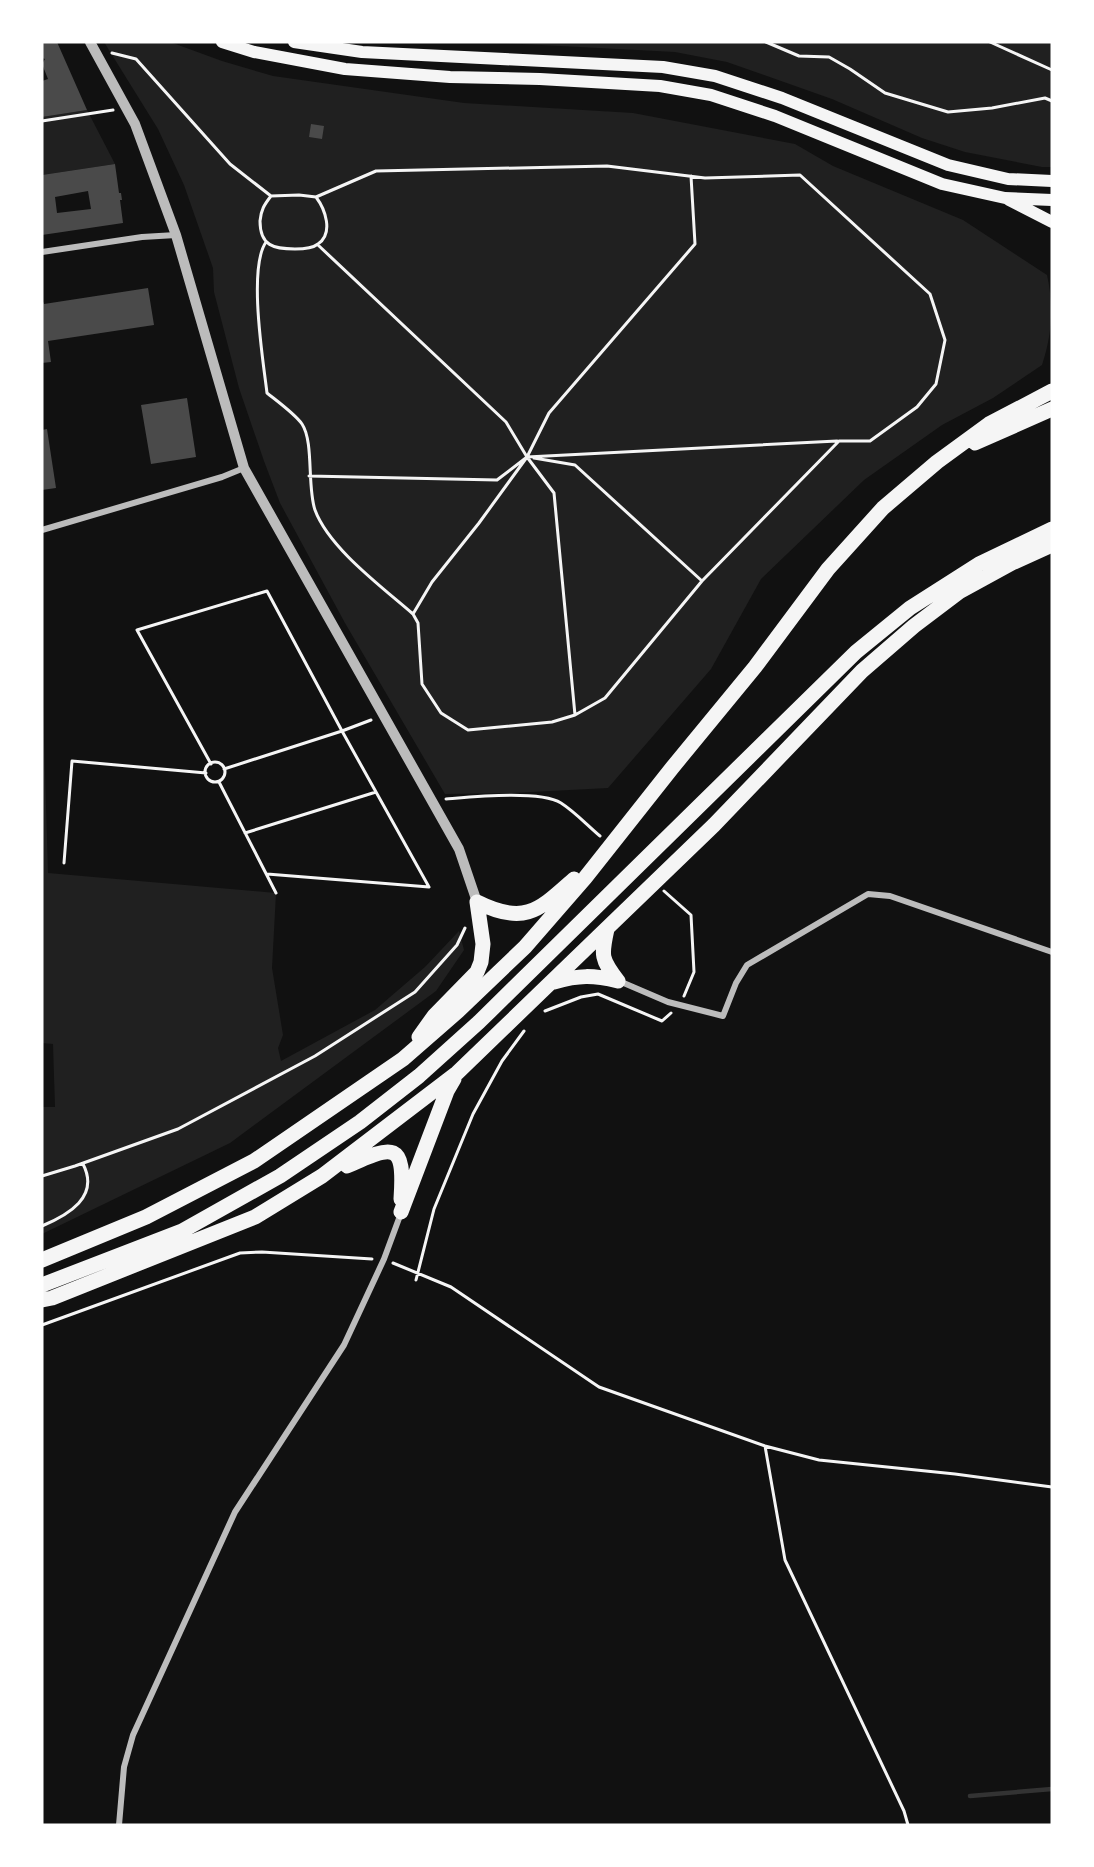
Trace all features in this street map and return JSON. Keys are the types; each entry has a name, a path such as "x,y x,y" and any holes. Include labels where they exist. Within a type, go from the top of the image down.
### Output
{"highway":[{"path":"42,1260 146,1217 254,1161 403,1059 458,1011 525,947 585,878 755,668 828,569 883,508 937,462 989,424 1052,391"},
{"path":"937,462 1052,409"},
{"path":"42,1285 182,1231 280,1176 360,1122 419,1076 479,1022 856,652 910,608 979,564 1052,529"},
{"path":"42,1299 52,1298 255,1217 322,1176 458,1073 714,825 862,671 959,592 1012,562 1052,545"},
{"path":"477,902 494,911 522,913 535,911 604,853"},
{"path":"403,1059 434,1016 477,972 481,962 483,944 477,902"},
{"path":"608,928 603,950 605,963 618,981"},
{"path":"551,983 576,976 598,976 618,981"},
{"path":"401,1212 447,1091 458,1073"},
{"path":"322,1176 388,1150 394,1153 401,1164 401,1212"}],"main road":[{"path":"222,42 254,52 345,69 450,77 540,79 660,86 711,95 775,116 942,184 1005,198 1052,200"},
{"path":"294,42 663,67 715,76 782,98 948,165 1008,179 1052,181"},
{"path":"1005,198 1052,222"}],"street":[{"path":"90,42 135,124 176,235 244,468 459,849 477,902"},
{"path":"42,252 142,237 176,235"},
{"path":"42,530 222,477 244,468"},
{"path":"618,981 668,1002 723,1016 736,983 747,965 868,894 890,896 1052,952"},
{"path":"119,1825 124,1767 133,1736 235,1512 344,1345 384,1259 401,1212"}],"path":[{"path":"766,42 799,56 828,57 885,93 948,112 993,108 1045,98 1052,101"},
{"path":"990,42 1052,70"},
{"path":"96,52 103,51 136,59 230,164 271,196 316,197 376,171 607,166 705,178 800,175 930,294 945,340 936,384 917,407 870,441 527,457 497,480 309,476"},
{"path":"42,121 127,108"},
{"path":"412,614 432,582 527,457 549,413 694,244 691,176"},
{"path":"271,196 261,211 260,230 266,242 278,249 302,249 318,245"},
{"path":"316,197 327,217 327,226 318,245"},
{"path":"266,242 260,252 258,308 267,393 302,424 309,449 309,476 315,510 328,535 353,561 412,614 418,623 422,684 441,713 468,730 552,722 576,715 605,698 702,581 839,441"},
{"path":"318,245 506,422 527,457 554,493 576,715"},
{"path":"527,457 575,465 702,581"},
{"path":"211,764 137,630 267,591 429,887 267,874"},
{"path":"225,769 342,731 383,715"},
{"path":"64,863 72,761 206,773 212,781 219,782"},
{"path":"206,773 206,769 211,764 219,763 225,769 225,775 219,782"},
{"path":"219,782 276,893"},
{"path":"245,833 376,792"},
{"path":"42,1176 178,1130 315,1056 415,992 457,945 477,902"},
{"path":"536,1014 581,997 598,994 662,1021 681,1005"},
{"path":"416,1280 434,1209 473,1114 502,1061 529,1024"},
{"path":"42,1226 72,1211 80,1201 87,1187 88,1177 83,1164"},
{"path":"42,1325 240,1253 262,1252 384,1259 451,1287 599,1387 765,1446 819,1460 1052,1487"},
{"path":"765,1446 785,1560 904,1811 908,1825"}],"shaded area":[{"path":"104,42 170,42 273,76 464,103 633,113 795,144 833,166 963,220 1047,275 1051,298 1051,320 1042,365 993,398 942,425 864,480 761,579 711,669 608,788 445,794 345,623 280,503 239,388 214,292 213,268 184,185 158,129"},
{"path":"486,42 1052,42 1052,167 965,152 922,138 832,99 727,62 675,52"},
{"path":"87,110 115,164 42,175 42,117"},
{"path":"42,671 48,873 276,893 272,968 283,1035 278,1048 281,1061 375,1010 425,967 459,931 464,950 436,991 230,1143 42,1234 42,1107 55,1107 53,1044 42,1043"}],"building":[{"path":"42,42 57,42 87,110 42,117 42,81 48,79 42,64 45,59 42,58"},
{"path":"311,124 324,126 322,139 309,137"},
{"path":"115,164 122,200 120,200 123,223 42,235 42,175","holes":["88,191 91,209 57,213 55,197"]},
{"path":"148,288 154,325 48,341 51,362 42,363 42,299 44,304"},
{"path":"187,398 196,457 151,464 141,405"},
{"path":"47,429 56,488 42,490 42,430"}],"waterway":[{"path":"970,1796 1052,1789"}]}
